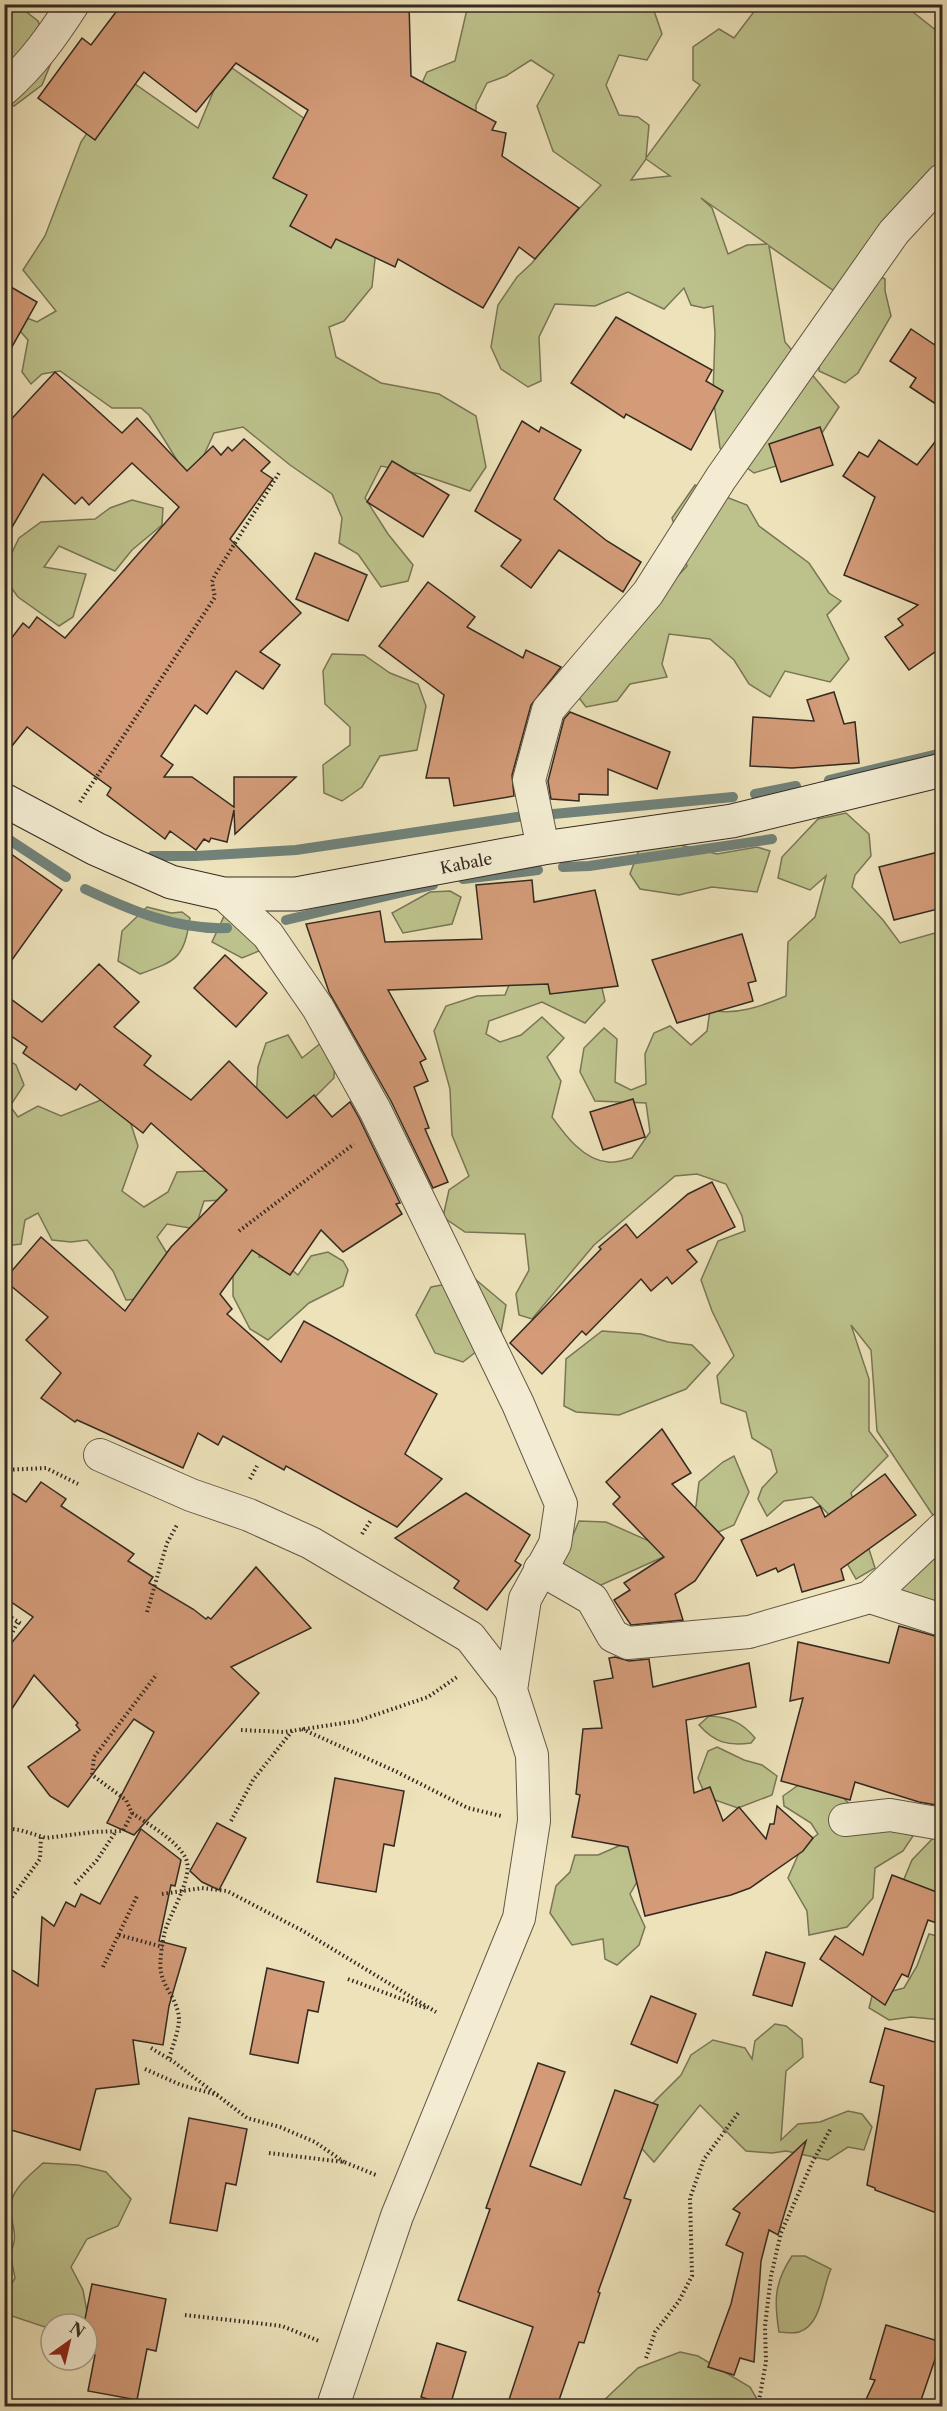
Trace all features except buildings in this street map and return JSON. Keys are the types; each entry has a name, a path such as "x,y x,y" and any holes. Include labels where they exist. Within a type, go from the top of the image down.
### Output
{"street":[{"path":"4,89 23,73 73,4"},
{"path":"543,848 529,780 548,710 648,593 721,478 894,232 942,180"},
{"name":"Kabale","path":"4,800 96,849 171,882 224,894 296,894 543,848 732,821 942,770"},
{"path":"224,894 268,935 318,1008 381,1124 518,1404 561,1504 555,1544 525,1599 511,1690"},
{"path":"100,1455 211,1502 249,1515 311,1543 470,1637 511,1690 532,1755 534,1821 519,1918 406,2192 333,2406"},
{"path":"540,1569 592,1599 613,1636 628,1643 749,1632 870,1597 942,1529"},
{"path":"870,1597 942,1620"},
{"path":"846,1820 890,1815 942,1824"}],"path":[{"path":"61,830 215,597 212,582 214,576 279,473"},
{"path":"239,1231 381,1124"},
{"path":"147,1612 167,1543 185,1512 211,1502"},
{"path":"4,1613 23,1625"},
{"path":"4,1642 18,1622"},
{"path":"241,1730 284,1732 357,1721 428,1697 454,1681 479,1648"},
{"path":"157,1674 93,1757 92,1774 126,1800 132,1813 168,1839 185,1857 188,1869 164,1933 161,1971 165,1984 176,2002 179,2021 169,2059"},
{"path":"302,1728 468,1808 504,1817 534,1821"},
{"path":"231,1821 253,1780 292,1731"},
{"path":"4,1828 46,1838 123,1831 132,1813"},
{"path":"75,1884 98,1860 116,1831"},
{"path":"4,1908 40,1859 41,1836"},
{"path":"162,1894 202,1888 227,1891 303,1931 436,2012"},
{"path":"103,1967 138,1894"},
{"path":"119,1935 163,1947"},
{"path":"348,1979 474,2027"},
{"path":"151,2048 220,2096 247,2118 280,2127 315,2142 344,2162 374,2174 406,2192"},
{"path":"145,2069 181,2085 220,2096"},
{"path":"646,2358 655,2332 679,2301 692,2276 690,2198 704,2159 739,2112"},
{"path":"758,2406 766,2362 765,2326 771,2276 781,2233 812,2163 831,2128"},
{"path":"269,2153 344,2162"},
{"path":"185,2315 282,2326 351,2354"}],"green space":[{"path":"468,5 652,5 662,34 647,60 619,55 606,85 619,115 638,117 649,125 646,158 700,85 693,80 693,47 719,29 734,38 759,5 904,5 942,35 942,173 864,267 885,279 885,291 891,316 858,373 845,383 819,371 820,312 834,291 769,246 785,342 839,407 807,456 754,473 720,448 713,395 715,333 713,306 704,308 691,305 684,288 664,309 628,292 595,306 555,304 539,337 541,381 528,387 501,369 491,347 498,305 517,277 601,185 553,151 537,106 554,75 531,60 506,76 487,83 476,105 476,130 416,96 427,72 455,61","holes":["646,159 670,176 631,180","701,198 767,244 747,245 728,254 712,208"]},
{"path":"24,10 38,21 53,58 42,85 14,106 5,100 5,13"},
{"path":"232,68 371,165 377,240 372,287 344,321 329,327 336,357 381,383 439,394 476,416 486,467 470,491 420,474 381,466 365,498 388,534 413,565 408,581 381,587 358,554 339,543 342,518 332,494 290,465 243,427 214,433 199,466 185,473 149,415 141,408 112,408 60,371 42,374 31,384 22,372 28,340 12,322 19,315 37,322 56,311 23,270 45,236 81,142 125,77 198,128 214,90"},
{"path":"695,485 747,505 759,526 809,563 829,593 841,601 827,615 849,659 830,682 785,671 770,697 749,684 734,660 710,639 669,634 662,664 667,677 630,684 617,701 586,707 576,694 652,603 687,566 672,518"},
{"path":"132,500 163,508 162,525 132,550 115,571 59,546 44,567 86,574 73,617 59,626 18,597 5,579 5,567 19,538 41,522 95,519 110,508"},
{"path":"332,654 364,655 390,673 418,684 426,706 417,750 380,756 362,787 342,801 324,793 323,765 350,745 350,727 325,704 323,671"},
{"path":"846,813 869,834 871,856 855,875 852,887 883,920 900,943 942,931 942,1517 938,1523 877,1431 871,1350 851,1325 869,1379 869,1431 888,1456 851,1493 875,1568 856,1579 844,1558 831,1517 812,1497 784,1501 767,1516 758,1499 762,1488 777,1472 771,1450 752,1438 746,1412 721,1403 717,1376 734,1356 712,1311 701,1280 718,1241 745,1231 742,1216 726,1184 697,1174 675,1176 594,1245 532,1319 519,1315 516,1294 529,1270 525,1234 465,1232 443,1217 449,1190 469,1176 452,1135 450,1089 434,1031 446,1006 477,996 505,995 513,975 596,962 605,1001 585,1023 542,1002 489,1021 486,1034 500,1042 521,1035 542,1017 564,1038 547,1057 561,1081 552,1117 576,1146 591,1157 611,1162 632,1158 650,1132 646,1103 595,1101 580,1072 584,1048 604,1028 617,1039 615,1082 631,1090 646,1084 645,1054 654,1033 670,1026 691,1045 707,1031 710,1010 739,1011 786,996 788,942 815,917 826,876 810,890 778,878 782,857 818,819"},
{"path":"668,842 717,854 757,847 770,851 757,892 712,887 679,895 640,889 630,874 641,844"},
{"path":"450,891 461,897 452,924 403,933 392,913 430,892"},
{"path":"147,907 171,913 182,912 190,918 185,942 177,956 163,965 140,974 118,961 122,931"},
{"path":"225,914 256,914 259,951 242,958 212,942"},
{"path":"288,1035 302,1058 326,1039 335,1050 334,1078 302,1110 295,1134 255,1118 258,1067 266,1043"},
{"path":"4,1057 16,1065 24,1085 10,1106 18,1117 38,1106 61,1116 106,1098 127,1112 138,1146 122,1191 144,1207 168,1192 177,1172 206,1171 227,1185 223,1200 204,1201 195,1229 167,1224 157,1237 171,1260 141,1299 126,1300 113,1271 87,1240 71,1242 52,1240 38,1213 25,1220 21,1244 5,1246"},
{"path":"262,1243 259,1257 278,1258 298,1275 311,1256 328,1252 343,1261 348,1270 343,1286 309,1303 268,1340 250,1329 233,1296 233,1263"},
{"path":"475,1279 506,1305 501,1332 463,1362 435,1353 416,1315 431,1287"},
{"path":"602,1331 641,1334 668,1342 692,1345 710,1363 686,1389 619,1415 576,1412 564,1406 566,1359"},
{"path":"734,1456 749,1492 734,1525 601,1585 584,1588 561,1563 579,1521 606,1522 651,1542 696,1506 699,1482"},
{"path":"942,1546 942,1610 891,1593"},
{"path":"709,1716 735,1721 755,1738 751,1743 743,1744 722,1742 699,1725"},
{"path":"717,1747 744,1760 762,1765 777,1776 772,1795 738,1808 706,1797 698,1778 708,1751"},
{"path":"807,1779 835,1789 854,1809 901,1808 913,1836 903,1851 875,1868 873,1898 847,1927 809,1935 807,1911 788,1878 802,1846 818,1834 811,1823 784,1806 783,1796"},
{"path":"935,1836 942,1837 942,1888 927,1906 918,1905 904,1879 912,1860"},
{"path":"628,1842 645,1868 630,1894 645,1927 639,1945 617,1965 605,1959 603,1939 572,1945 550,1913 556,1886 570,1872 575,1855 598,1855"},
{"path":"929,1934 942,1937 942,2020 911,2017 889,2020 869,2008 872,1996 904,1988 917,1966"},
{"path":"775,2024 786,2026 802,2039 803,2057 786,2071 781,2140 798,2124 820,2122 848,2111 862,2114 872,2127 864,2150 848,2147 828,2160 786,2151 772,2153 746,2151 700,2105 654,2162 636,2142 645,2111 681,2075 691,2055 713,2040 745,2048 752,2059 755,2041"},
{"path":"43,2163 78,2165 106,2172 131,2199 118,2226 87,2239 71,2267 83,2290 87,2312 39,2312 39,2325 9,2315 5,2318 5,2292 15,2278 10,2253 14,2239 11,2203 20,2186"},
{"path":"792,2256 805,2256 831,2269 817,2314 812,2322 799,2332 779,2332 776,2311 777,2292 782,2275"},
{"path":"680,2352 698,2356 750,2387 761,2406 598,2406 638,2368"}],"waterway":[{"path":"829,780 942,753"},
{"path":"755,794 796,786"},
{"path":"543,815 733,797"},
{"path":"152,856 196,856 296,850 524,816"},
{"path":"5,837 66,877"},
{"path":"563,867 589,866 772,839"},
{"path":"463,879 538,870"},
{"path":"286,920 433,885"},
{"path":"85,889 136,911 172,922 208,928 227,928"}]}
